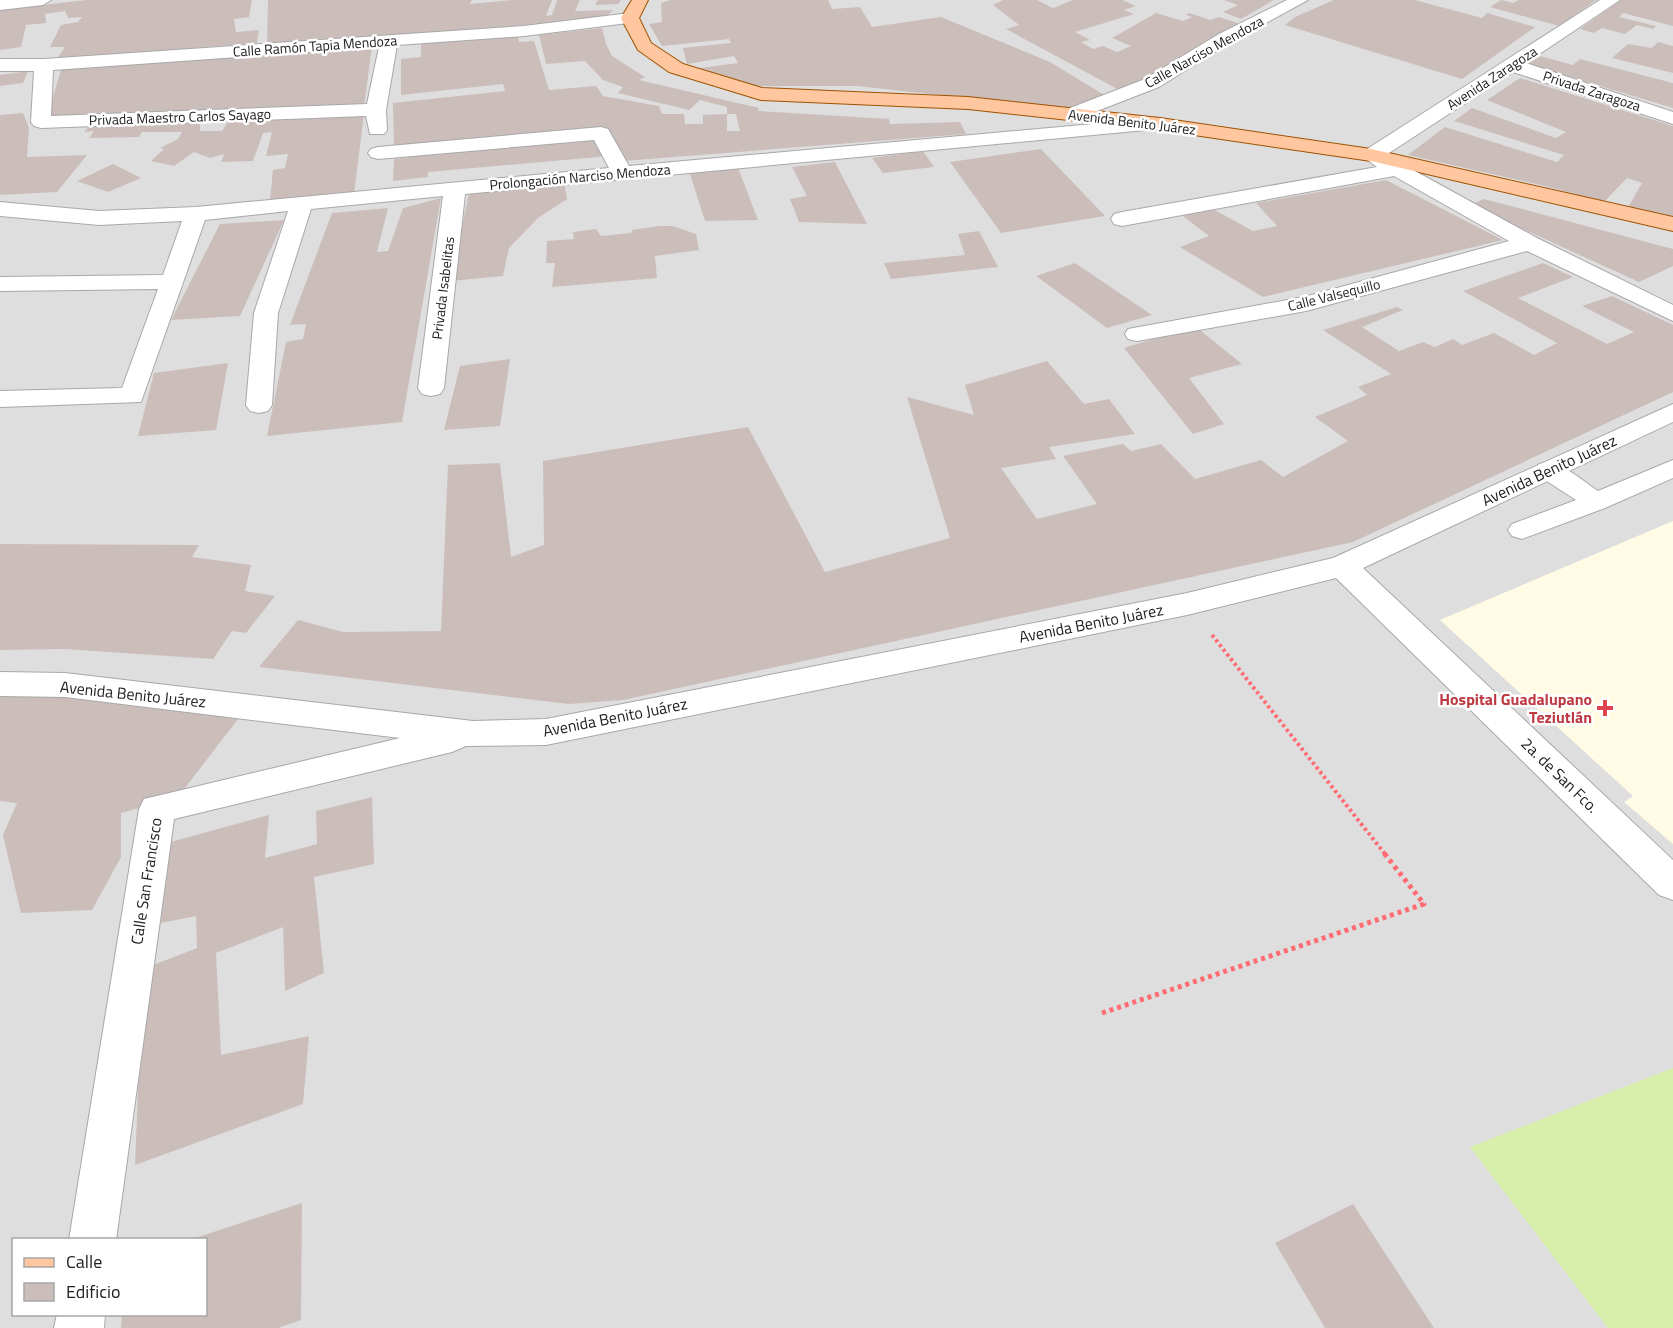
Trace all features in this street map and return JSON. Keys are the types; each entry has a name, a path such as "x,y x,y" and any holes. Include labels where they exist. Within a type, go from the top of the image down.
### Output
{"main road":[{"path":"630,18 640,0"},
{"name":"Avenida Benito Juárez","path":"630,18 644,46 676,68 761,94 968,103 1160,124 1371,155"},
{"path":"1409,168 1673,224"}],"street":[{"path":"0,6 43,0"},
{"name":"Calle Narciso Mendoza","path":"1072,114 1152,83 1225,38 1300,0"},
{"name":"Avenida Zaragoza","path":"1371,155 1612,0"},
{"name":"Calle Ramón Tapia Mendoza","path":"0,65 44,65 524,31 630,18"},
{"path":"380,195 376,110 389,41"},
{"name":"Privada Maestro Carlos Sayago","path":"44,65 41,122 376,110"},
{"name":"Privada Zaragoza","path":"1512,65 1673,118"},
{"name":"Prolongación Narciso Mendoza","path":"0,209 99,218 196,214 380,195 1160,124"},
{"path":"378,153 601,134 622,173"},
{"path":"1371,155 1409,168 1529,243 1673,314"},
{"path":"1122,219 1409,168"},
{"name":"Privada Isabelitas","path":"431,388 455,188"},
{"path":"259,405 266,313 302,203"},
{"path":"0,399 132,396 196,214"},
{"name":"Calle Valsequillo","path":"1137,334 1306,304 1529,243"},
{"path":"0,285 172,282"},
{"name":"Avenida Benito Juárez","path":"0,684 65,685 473,734 546,732 1187,604 1342,566 1673,412"},
{"name":"2a. de San Fco.","path":"1342,566 1673,884"},
{"name":"Calle San Francisco","path":"92,1238 157,809 473,734"}],"lane":[{"path":"1522,530 1596,502 1673,468"},
{"path":"1548,470 1596,502"}],"path":[{"name":"Avenida Benito Juárez","path":"1102,1013 1424,904 1187,604"}],"shaded area":[{"path":"0,0 1673,0 1673,1328 0,1328"},
{"name":"Hospital Guadalupano Teziutlán","path":"1673,521 1673,844 1624,802 1633,796 1440,620"}],"green space":[{"path":"1673,1068 1673,1328 1608,1328 1470,1147"}],"building":[{"path":"86,0 252,0 249,17 234,19 236,32 259,30 257,43 57,59 65,47 50,47 61,25 78,22 82,17 68,18 65,11 45,14 46,23 26,25 21,47 0,50 0,10"},
{"path":"268,0 472,0 470,4 513,0 552,0 546,16 552,15 557,0 580,0 575,11 613,10 604,19 267,45"},
{"path":"598,0 621,0 618,4 595,5"},
{"path":"671,0 828,0 832,9 860,7 872,27 941,17 1050,62 1106,96 1066,109 857,86 756,86 700,68 738,63 734,56 687,64 683,48 731,43 729,39 662,46 649,24 662,22 661,3"},
{"path":"1003,0 1037,0 1053,8 1073,0 1122,0 1136,6 1124,10 1134,14 1075,32 1090,40 1081,42 1093,49 1103,46 1117,52 1131,46 1112,38 1156,13 1183,21 1192,17 1186,15 1189,13 1210,20 1219,17 1238,23 1207,47 1121,91 1006,29 1019,25 993,5"},
{"path":"1224,0 1274,0 1241,19 1223,12 1238,5"},
{"path":"1334,0 1415,0 1482,18 1487,13 1535,27 1462,79 1285,25 1295,17"},
{"path":"1501,0 1514,3 1518,0 1596,0 1559,26 1490,7"},
{"path":"1621,0 1673,0 1673,26 1623,13 1619,17 1656,26 1653,29 1637,25 1625,34 1602,28 1594,33 1580,29"},
{"path":"602,28 612,56 645,77 639,80 759,108 758,111 889,119 890,124 960,122 966,134 623,161 621,155 428,172 428,177 393,181 394,159 532,143 394,147 393,103 505,91 503,84 401,95 401,59 421,57 421,43 518,35 519,42 534,41 549,90 596,86 603,96 659,106 662,114 684,114 685,124 703,124 703,115 727,114 727,107 700,100 689,110 618,93 623,87 603,80 585,61 546,64 539,35","holes":["727,114 736,114 740,131 727,131"]},
{"path":"1658,42 1673,46 1673,73 1612,58 1628,44 1652,48"},
{"path":"372,46 364,107 47,117 61,70"},
{"path":"1540,56 1573,65 1580,59 1673,83 1673,108 1527,64"},
{"path":"28,71 23,83 0,86 0,75"},
{"path":"1520,78 1673,126 1673,220 1627,209 1642,183 1627,178 1604,202 1545,186 1408,155 1445,127 1557,162 1564,155 1454,121 1472,108 1556,138 1566,132 1487,100"},
{"path":"23,113 29,128 27,157 87,155 57,192 0,195 0,115"},
{"path":"364,114 354,194 270,200 273,170 285,168 288,154 266,156 272,132 263,133 253,161 221,162 224,154 210,158 194,152 174,166 151,161 164,149 160,148 178,139 182,132 142,132 139,137 89,138 94,131 84,132 91,124 200,122 200,131 222,131 228,122"},
{"path":"1041,149 1105,216 1001,233 950,162"},
{"path":"923,151 934,167 883,173 872,158"},
{"path":"835,162 867,224 799,222 790,199 807,196 792,167"},
{"path":"113,164 141,178 108,192 77,181"},
{"path":"737,165 758,220 705,221 689,171"},
{"path":"564,180 567,199 538,218 509,248 503,276 451,281 470,188"},
{"path":"1386,180 1503,240 1263,297 1180,247 1209,236 1183,216 1209,207 1253,231 1277,226 1256,203"},
{"path":"441,198 402,422 267,436 286,342 303,339 306,324 290,325 332,213 388,208 377,252 388,251 403,208"},
{"path":"1484,199 1673,249 1673,266 1639,282 1470,205"},
{"path":"284,220 240,316 171,320 220,224"},
{"path":"673,226 696,234 699,250 655,256 657,278 552,287 555,263 546,263 547,241 574,239 573,232 596,229 601,236 631,233 632,230"},
{"path":"979,231 998,267 891,279 884,263 965,255 958,234"},
{"path":"1075,263 1152,315 1107,328 1036,276"},
{"path":"1543,263 1573,277 1518,298 1607,344 1634,332 1582,306 1612,296 1673,325 1673,392 1353,542 623,700 569,704 259,667 298,620 343,632 441,631 448,465 500,463 511,557 544,545 543,461 748,427 825,572 950,538 907,397 974,415 965,385 1047,361 1084,404 1109,399 1135,434 1049,447 1056,459 1001,468 1037,519 1097,504 1063,456 1123,444 1131,451 1161,444 1195,479 1261,460 1283,477 1348,441 1315,417 1367,395 1358,387 1391,374 1323,330 1397,307 1403,310 1362,327 1399,351 1423,342 1435,347 1453,339 1462,345 1494,333 1534,355 1557,343 1463,291"},
{"path":"1195,326 1242,364 1189,378 1224,424 1193,434 1124,348"},
{"path":"510,359 500,426 444,430 460,366"},
{"path":"228,363 216,430 138,436 154,373"},
{"path":"0,544 199,545 192,557 251,565 245,591 275,596 246,633 232,631 213,659 64,649 0,650"},
{"path":"85,695 238,719 178,797 121,813 121,857 92,910 21,913 3,835 17,803 0,801 0,697"},
{"path":"372,797 374,864 314,877 324,973 285,991 283,927 216,953 221,1055 309,1036 303,1104 135,1165 143,969 197,948 196,916 161,923 167,843 269,815 265,858 317,844 316,811"},
{"path":"302,1203 301,1320 278,1328 121,1328 122,1316 207,1316 207,1238 195,1238"},
{"path":"1353,1204 1434,1328 1325,1328 1275,1243"}],"place":[{"name":"Hospital Guadalupano Teziutlán","path":"1605,708"}]}
